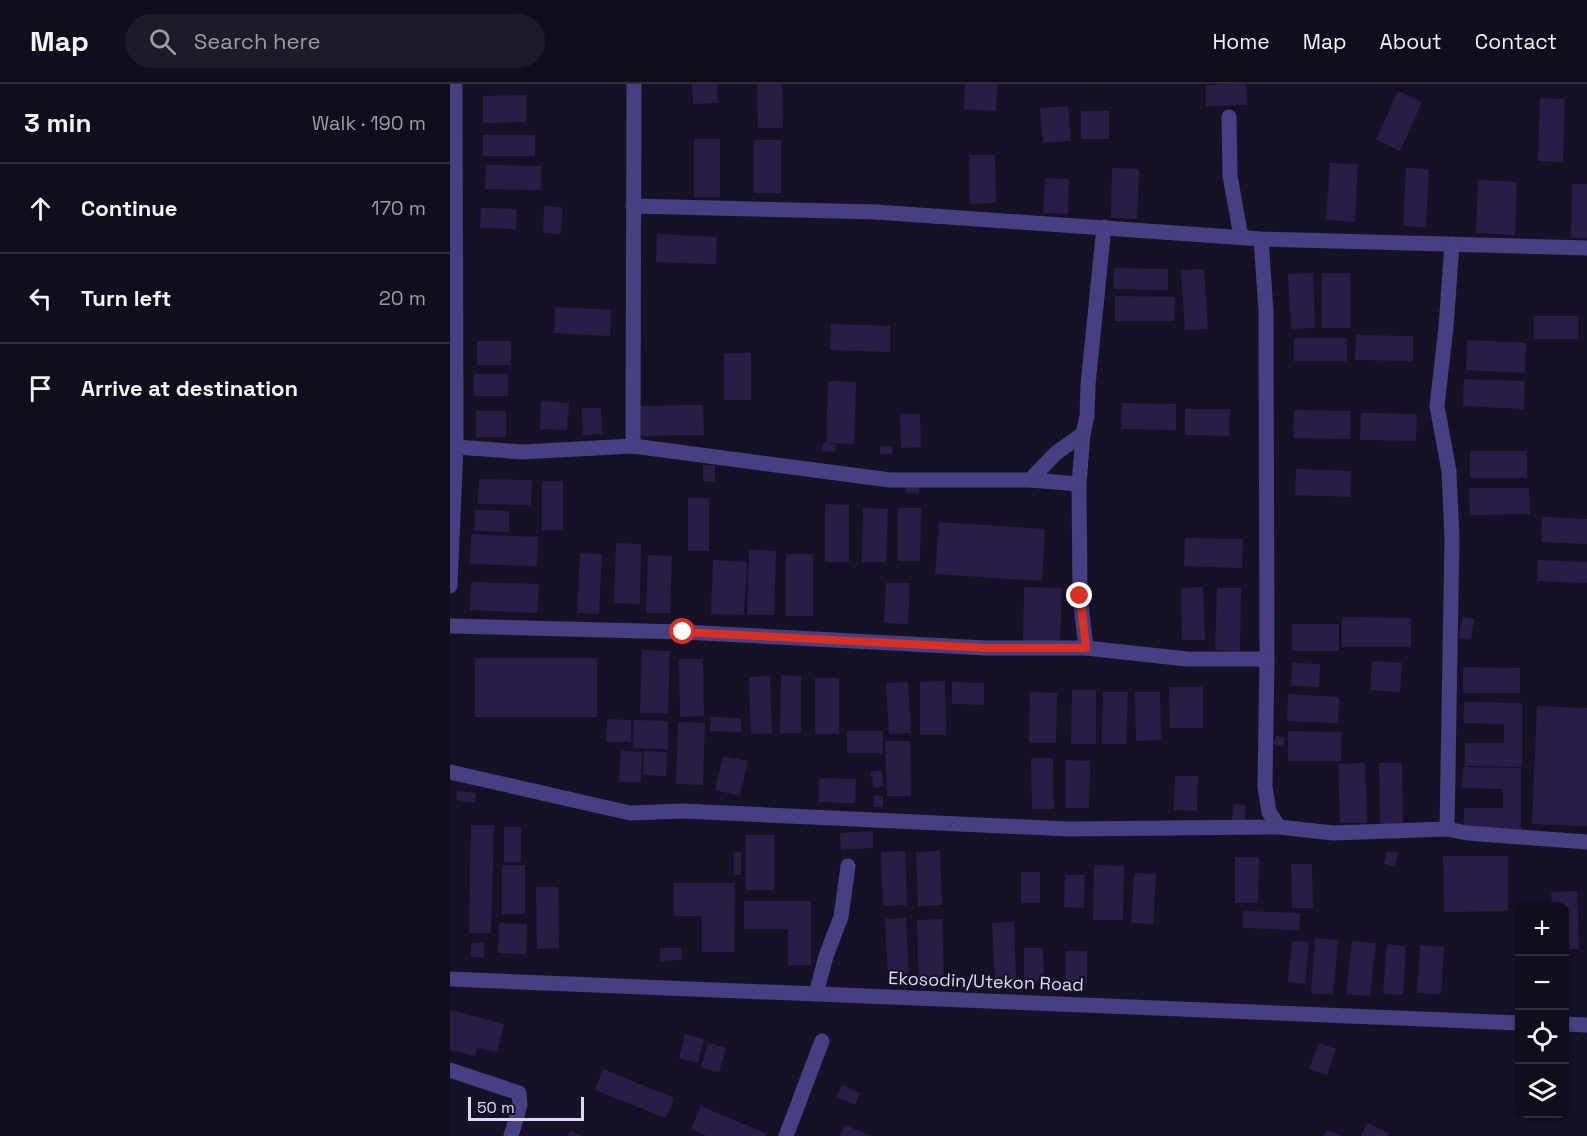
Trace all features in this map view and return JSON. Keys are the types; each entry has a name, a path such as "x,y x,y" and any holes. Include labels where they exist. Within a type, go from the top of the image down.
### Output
{"street":[{"path":"450,586 456,447 452,130 455,84"},
{"path":"633,446 634,84"},
{"path":"1229,117 1230,176 1241,237"},
{"path":"633,206 876,212 1262,239 1587,248"},
{"path":"1086,648 1080,596 1079,484 1104,227"},
{"path":"1262,239 1266,311 1265,787 1269,812 1279,827"},
{"path":"1447,829 1452,538 1449,471 1437,406 1452,244"},
{"path":"1030,480 1056,453 1083,434"},
{"path":"456,447 522,452 633,446 890,480 1030,480 1079,484"},
{"path":"450,626 683,632 986,648 1086,648 1187,659 1267,659"},
{"path":"450,772 630,813 683,811 1068,829 1279,827 1333,833 1447,829 1467,833 1587,842"},
{"path":"816,994 840,917 848,866"},
{"name":"Ekosodin/Utekon Road","path":"450,979 1515,1023"},
{"path":"1569,1024 1587,1025"},
{"path":"786,1136 822,1041"},
{"path":"450,1070 519,1093 520,1105 511,1136"}],"building":[{"path":"692,84 717,84 718,103 693,104"},
{"path":"757,84 782,84 783,128 758,128"},
{"path":"965,84 998,84 996,111 964,109"},
{"path":"1246,84 1247,105 1206,106 1206,85"},
{"path":"1398,91 1422,102 1400,151 1376,140"},
{"path":"526,95 526,122 483,123 483,96"},
{"path":"1540,98 1565,99 1563,162 1538,161"},
{"path":"1068,106 1071,141 1043,143 1040,108"},
{"path":"1081,111 1109,111 1109,139 1081,139"},
{"path":"483,135 535,135 535,156 483,156"},
{"path":"694,139 720,139 720,197 694,197"},
{"path":"754,140 781,140 781,193 754,193"},
{"path":"969,155 995,155 996,203 970,204"},
{"path":"1330,163 1358,164 1355,222 1326,220"},
{"path":"486,165 542,166 541,190 485,189"},
{"path":"1112,168 1139,169 1137,219 1111,218"},
{"path":"1406,168 1429,169 1426,227 1403,226"},
{"path":"1045,178 1069,179 1068,214 1043,213"},
{"path":"1478,180 1517,182 1515,235 1476,233"},
{"path":"1572,184 1587,184 1587,238 1571,238"},
{"path":"544,206 562,207 561,234 543,233"},
{"path":"481,208 517,209 516,229 480,228"},
{"path":"657,234 717,237 716,264 656,262"},
{"path":"1114,268 1168,269 1168,290 1114,289"},
{"path":"1204,269 1208,329 1185,330 1181,270"},
{"path":"1313,273 1315,328 1291,329 1288,274"},
{"path":"1322,273 1350,273 1350,328 1322,328"},
{"path":"1115,296 1175,297 1174,321 1115,321"},
{"path":"555,307 611,310 610,336 554,333"},
{"path":"1534,316 1578,316 1578,339 1534,339"},
{"path":"831,324 890,326 890,352 830,350"},
{"path":"1356,335 1413,336 1413,361 1355,360"},
{"path":"1294,338 1347,338 1347,361 1294,361"},
{"path":"1467,340 1526,343 1525,373 1466,370"},
{"path":"477,341 511,341 511,365 477,365"},
{"path":"724,353 751,353 751,400 724,400"},
{"path":"474,374 508,374 508,396 474,396"},
{"path":"1464,379 1525,381 1524,409 1463,406"},
{"path":"828,381 856,382 854,444 826,443"},
{"path":"541,401 569,403 567,430 540,429"},
{"path":"1122,403 1176,404 1176,430 1121,429"},
{"path":"703,405 704,435 638,436 637,406"},
{"path":"582,408 601,408 602,434 583,435"},
{"path":"1185,409 1230,409 1229,436 1185,435"},
{"path":"1294,410 1350,411 1350,439 1293,438"},
{"path":"476,411 506,411 506,437 476,437"},
{"path":"1361,413 1417,414 1416,441 1360,440"},
{"path":"900,414 920,414 921,447 901,448"},
{"path":"823,443 836,444 835,452 822,451"},
{"path":"880,446 893,447 892,454 880,454"},
{"path":"1470,451 1527,451 1527,478 1470,478"},
{"path":"703,465 715,465 715,482 703,481"},
{"path":"1296,469 1351,471 1350,497 1295,495"},
{"path":"479,479 532,480 531,505 478,504"},
{"path":"542,481 563,481 563,530 542,530"},
{"path":"907,481 919,481 919,494 906,493"},
{"path":"1469,488 1529,488 1530,514 1470,515"},
{"path":"688,498 709,498 709,551 688,551"},
{"path":"825,504 849,505 849,562 825,562"},
{"path":"863,508 888,509 886,562 862,562"},
{"path":"898,508 921,508 920,561 898,561"},
{"path":"475,510 509,511 509,532 474,531"},
{"path":"1542,517 1587,519 1587,544 1541,542"},
{"path":"939,522 1045,529 1042,581 935,574"},
{"path":"471,534 538,537 537,566 470,564"},
{"path":"1185,538 1243,539 1242,568 1184,566"},
{"path":"616,543 641,544 640,604 614,603"},
{"path":"749,550 776,551 774,615 747,615"},
{"path":"580,553 602,554 599,614 577,613"},
{"path":"786,554 813,554 813,616 786,616"},
{"path":"648,555 672,556 670,613 646,613"},
{"path":"713,560 747,562 744,615 711,614"},
{"path":"1538,560 1587,562 1587,583 1537,581"},
{"path":"471,582 539,584 537,613 470,610"},
{"path":"886,583 910,583 908,624 884,623"},
{"path":"1024,587 1062,588 1060,642 1023,641"},
{"path":"1203,587 1205,640 1182,640 1181,588"},
{"path":"1217,588 1241,588 1240,651 1215,650"},
{"path":"1342,617 1411,618 1411,647 1342,647"},
{"path":"1462,617 1474,619 1471,639 1459,638"},
{"path":"1292,624 1339,624 1339,651 1292,651"},
{"path":"642,650 670,651 668,713 640,713"},
{"path":"475,658 597,658 597,717 475,717"},
{"path":"679,659 703,659 704,716 680,717"},
{"path":"1372,661 1402,663 1400,692 1370,690"},
{"path":"1292,663 1320,664 1319,687 1291,686"},
{"path":"1463,667 1520,668 1520,693 1463,693"},
{"path":"781,675 801,676 801,733 780,733"},
{"path":"770,676 772,733 751,734 749,677"},
{"path":"815,678 839,678 839,734 815,734"},
{"path":"945,681 946,735 920,735 920,682"},
{"path":"908,682 911,733 889,734 886,683"},
{"path":"952,682 984,683 984,705 952,704"},
{"path":"1169,687 1203,687 1203,728 1170,728"},
{"path":"1072,690 1096,690 1096,744 1071,744"},
{"path":"1030,692 1057,693 1056,743 1029,743"},
{"path":"1103,692 1128,692 1126,744 1102,744"},
{"path":"1135,692 1160,692 1161,740 1136,741"},
{"path":"1288,694 1339,697 1338,723 1287,721"},
{"path":"1464,702 1522,703 1522,767 1465,766 1465,743 1504,743 1504,724 1464,723"},
{"path":"1537,706 1587,708 1587,826 1532,824"},
{"path":"711,717 741,718 741,732 710,731"},
{"path":"607,719 631,720 631,742 606,742"},
{"path":"634,720 668,721 668,749 633,748"},
{"path":"678,722 705,723 703,785 676,784"},
{"path":"847,731 883,731 883,753 847,753"},
{"path":"1288,731 1342,732 1341,761 1288,761"},
{"path":"1276,735 1285,738 1283,747 1273,744"},
{"path":"885,741 910,741 911,796 887,796"},
{"path":"621,751 642,752 641,782 619,782"},
{"path":"644,751 667,752 666,776 643,775"},
{"path":"723,756 748,761 740,796 715,790"},
{"path":"1031,758 1053,758 1054,809 1032,809"},
{"path":"1066,760 1090,761 1089,808 1066,808"},
{"path":"1365,763 1367,823 1340,823 1338,764"},
{"path":"1379,763 1402,763 1403,827 1380,827"},
{"path":"1463,767 1521,768 1521,832 1464,831 1464,808 1503,808 1503,789 1462,788"},
{"path":"881,770 884,786 874,788 870,772"},
{"path":"1175,776 1198,776 1197,811 1174,810"},
{"path":"819,778 856,779 855,803 818,802"},
{"path":"457,791 476,793 475,803 456,800"},
{"path":"874,795 883,796 883,807 874,807"},
{"path":"1234,804 1246,805 1245,821 1232,820"},
{"path":"471,825 494,825 491,933 469,933"},
{"path":"504,827 521,827 521,862 504,862"},
{"path":"873,831 873,848 841,850 840,833"},
{"path":"746,835 774,835 774,890 746,890"},
{"path":"905,851 907,905 883,906 881,852"},
{"path":"940,851 942,905 918,906 916,852"},
{"path":"1387,851 1398,853 1395,867 1384,864"},
{"path":"734,852 741,852 741,875 734,875"},
{"path":"1443,856 1508,856 1508,911 1444,912"},
{"path":"1235,857 1259,857 1258,903 1235,903"},
{"path":"1291,864 1312,864 1313,908 1292,908"},
{"path":"502,865 525,865 525,914 502,914"},
{"path":"1094,865 1124,866 1123,920 1093,920"},
{"path":"1021,872 1040,872 1040,903 1021,903"},
{"path":"1134,873 1156,874 1153,924 1131,923"},
{"path":"1065,875 1085,875 1084,908 1064,907"},
{"path":"674,883 735,883 734,952 702,952 702,916 674,916"},
{"path":"536,887 558,887 559,948 537,949"},
{"path":"1577,891 1579,949 1569,949 1569,902 1552,902 1551,892"},
{"path":"744,901 811,901 811,965 788,965 788,929 744,929"},
{"path":"1243,911 1300,913 1299,930 1242,928"},
{"path":"906,918 909,978 888,979 885,919"},
{"path":"942,919 944,979 919,980 917,920"},
{"path":"1014,922 1016,979 995,980 992,923"},
{"path":"499,923 527,924 526,954 498,953"},
{"path":"1315,938 1338,940 1333,995 1311,993"},
{"path":"1292,941 1309,942 1305,984 1288,982"},
{"path":"1352,941 1376,943 1370,996 1346,994"},
{"path":"471,943 484,943 484,957 471,957"},
{"path":"1387,944 1406,946 1403,995 1383,994"},
{"path":"1420,945 1444,947 1441,994 1417,993"},
{"path":"660,948 681,948 682,960 660,961"},
{"path":"1024,948 1043,948 1044,981 1024,982"},
{"path":"1066,951 1087,951 1087,983 1066,983"},
{"path":"450,1010 504,1024 497,1052 477,1048 475,1056 450,1050"},
{"path":"685,1034 704,1039 698,1063 679,1058"},
{"path":"708,1043 726,1048 719,1072 701,1068"},
{"path":"1319,1043 1336,1049 1327,1075 1309,1069"},
{"path":"603,1069 674,1098 666,1118 595,1090"},
{"path":"842,1085 860,1093 855,1105 836,1097"},
{"path":"701,1106 767,1134 766,1136 707,1136 691,1129"},
{"path":"1367,1123 1389,1133 1387,1136 1361,1136"},
{"path":"845,1125 872,1136 840,1136"},
{"path":"1327,1130 1341,1136 1324,1136"},
{"path":"570,1131 583,1136 568,1136"}],"route":[{"path":"683,632 986,648 1086,648 1080,596"}]}
